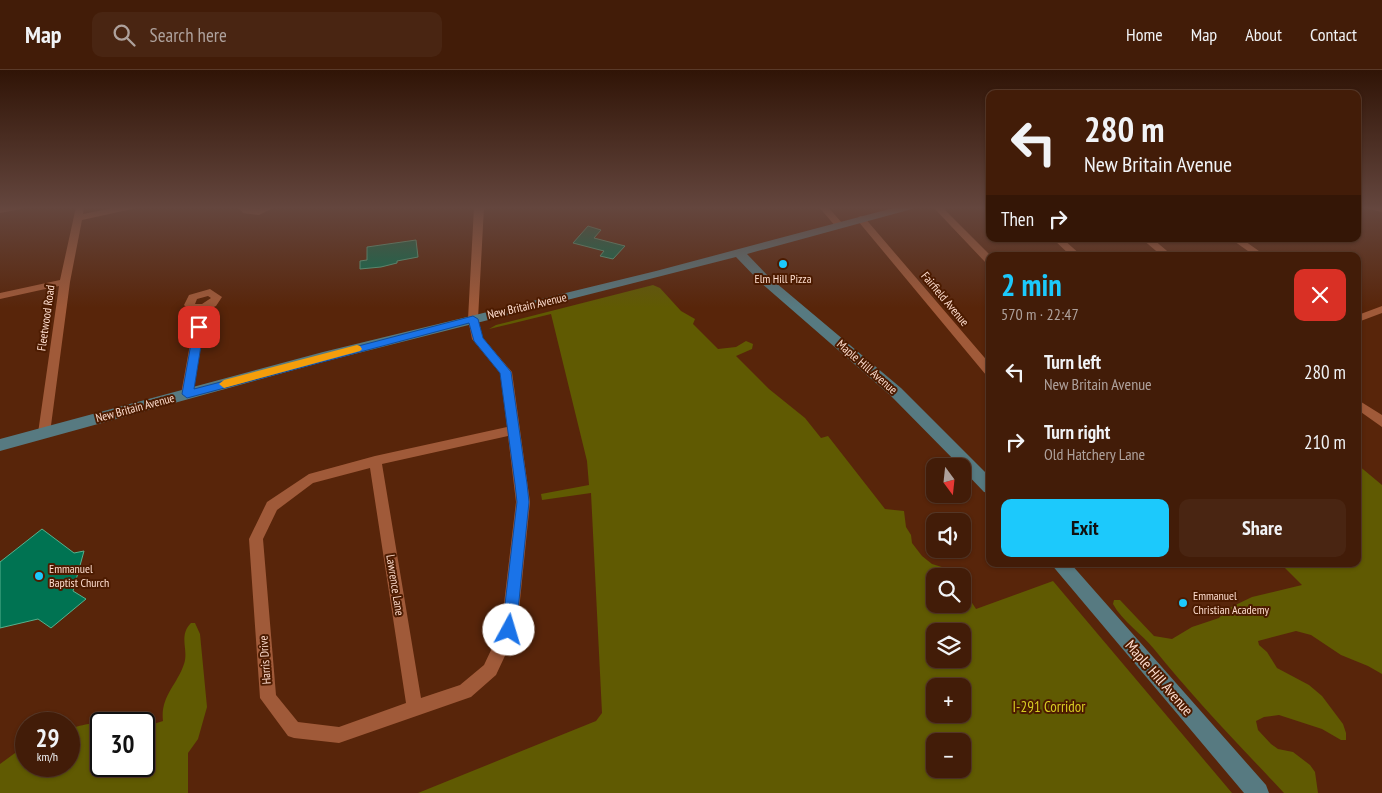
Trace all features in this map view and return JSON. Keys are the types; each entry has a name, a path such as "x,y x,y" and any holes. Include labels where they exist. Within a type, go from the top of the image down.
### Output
{"main road":[{"name":"New Britain Avenue","path":"0,445 473,319 783,241"},
{"name":"Maple Hill Avenue","path":"739,253 765,280 896,392 986,482"},
{"name":"Maple Hill Avenue","path":"1063,567 1258,793"}],"street":[{"name":"Fleetwood Road","path":"44,433 64,282 73,241"},
{"path":"473,319 478,241"},
{"name":"Fairfield Avenue","path":"879,241 986,367"},
{"path":"970,241 986,257"},
{"path":"1061,242 1073,252"},
{"path":"1151,242 1163,252"},
{"path":"1240,242 1255,252"},
{"path":"0,296 64,282"},
{"path":"187,394 202,308"},
{"path":"1361,318 1377,311 1382,320"},
{"name":"Harris Drive","path":"473,319 478,339 506,372 514,430 523,502 509,630 490,670 465,691 339,735 294,730 268,698 256,539 272,506 309,479 375,461 514,430"},
{"path":"1361,406 1382,422"},
{"name":"Lawrence Lane","path":"375,461 415,709"}],"green space":[{"name":"I-291 Corridor","path":"653,285 660,288 681,311 695,319 693,324 718,349 736,347 746,341 753,344 752,349 736,356 769,389 805,418 821,438 828,436 885,509 904,511 906,527 911,535 912,543 922,556 932,564 945,568 926,568 926,613 971,613 971,601 976,609 1053,581 1232,793 418,793 596,721 602,713 591,493 542,500 541,494 589,485 587,461 551,314 489,329 496,325"},
{"path":"1361,468 1382,485 1382,674 1341,655 1311,635 1296,631 1258,641 1277,668 1309,685 1322,696 1343,724 1346,733 1346,740 1341,740 1322,729 1279,715 1264,717 1256,721 1258,730 1271,744 1278,749 1293,752 1310,765 1315,772 1318,793 1284,793 1202,705 1113,604 1114,600 1120,600 1154,636 1172,639 1192,627 1219,618 1227,609 1252,597 1302,585 1284,567 1361,567"},
{"path":"191,623 195,623 200,634 207,707 198,739 188,753 188,793 0,793 0,764 15,753 15,777 80,777 80,726 90,724 90,777 155,777 155,724 163,721 166,698 184,664 184,638 187,628"}],"building":[{"path":"416,241 418,257 397,261 397,263 381,267 360,269 360,261 367,260 367,247"},
{"path":"575,241 605,241 625,246 613,259 600,256 604,251 573,243"},
{"name":"Emmanuel Baptist Church","path":"42,529 74,553 84,551 73,591 86,599 51,628 38,619 0,628 0,562"}],"slow traffic":[{"path":"224,384 357,349"}],"place":[{"name":"Elm Hill Pizza","path":"783,264"},
{"name":"Emmanuel Baptist Church","path":"39,576"},
{"name":"Emmanuel Christian Academy","path":"1183,603"}],"route":[{"path":"199,327 187,394 473,319 478,339 506,372 521,484 523,502 509,630"}]}
